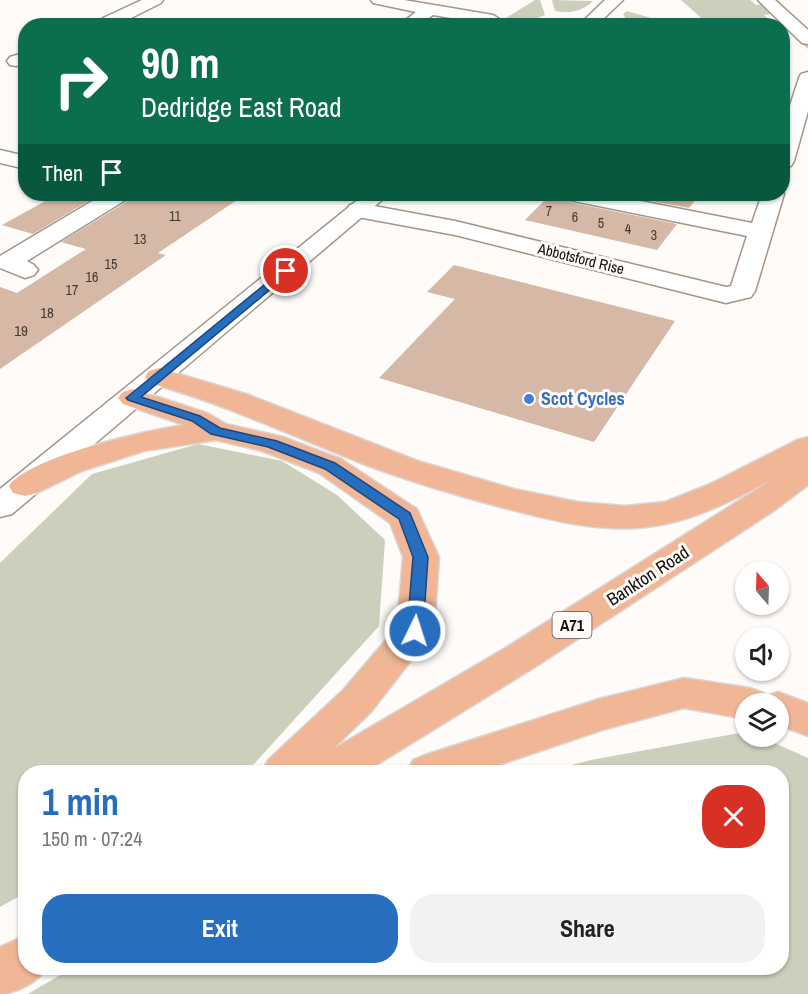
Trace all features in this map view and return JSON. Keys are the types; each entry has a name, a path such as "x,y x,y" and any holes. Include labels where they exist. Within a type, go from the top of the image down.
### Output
{"main road":[{"path":"159,377 204,388 360,452 432,476 513,500 563,511 616,517 667,512 722,492 808,447"},
{"path":"133,398 196,419 216,431 272,444 330,466 405,517 421,557 415,631 357,700 290,765"},
{"path":"25,486 77,461 120,446 158,437 216,431"},
{"name":"Bankton Road","path":"343,765 521,657 763,502 808,469"},
{"path":"449,765 599,715 684,693 735,702"},
{"path":"789,712 808,720"},
{"path":"0,973 18,963"}],"street":[{"path":"117,18 155,0"},
{"path":"379,0 480,18"},
{"path":"595,18 615,0"},
{"path":"766,0 785,18"},
{"path":"418,18 430,10"},
{"path":"790,22 808,39"},
{"path":"790,86 806,85 790,139"},
{"path":"0,156 18,161"},
{"path":"790,159 808,160"},
{"path":"25,270 8,262 108,201"},
{"path":"0,506 369,201"},
{"path":"609,201 762,232"},
{"name":"Abbotsford Rise","path":"358,210 455,228 726,295 742,291 771,201"}],"green space":[{"path":"535,0 540,0 545,15 538,18 506,18"},
{"path":"552,0 593,1 576,11 565,12 555,11"},
{"path":"681,0 750,0 756,5 763,4 779,18 771,14 764,15 767,18 701,18"},
{"path":"627,11 651,18 626,18 623,14"},
{"path":"790,27 808,43 808,49 790,32"},
{"path":"198,444 282,461 337,495 385,540 379,626 253,765 18,765 18,897 0,907 0,563 92,474"},
{"path":"735,734 735,747 783,747 808,758 808,994 28,994 60,975 789,975 789,765 571,765"}],"building":[{"path":"45,201 88,201 33,234 2,225"},
{"path":"128,201 236,201 158,253 166,255 0,369 0,287 17,293 86,249 61,242"},
{"path":"544,201 567,201 677,224 657,250 525,220"},
{"path":"652,201 694,201 689,208"},
{"path":"454,265 675,321 594,442 379,378 455,299 427,292"}],"place":[{"name":"Scot Cycles","path":"529,399"}],"route":[{"path":"286,271 133,398 196,419 216,431 272,444 330,466 405,517 421,557 415,631"}]}
